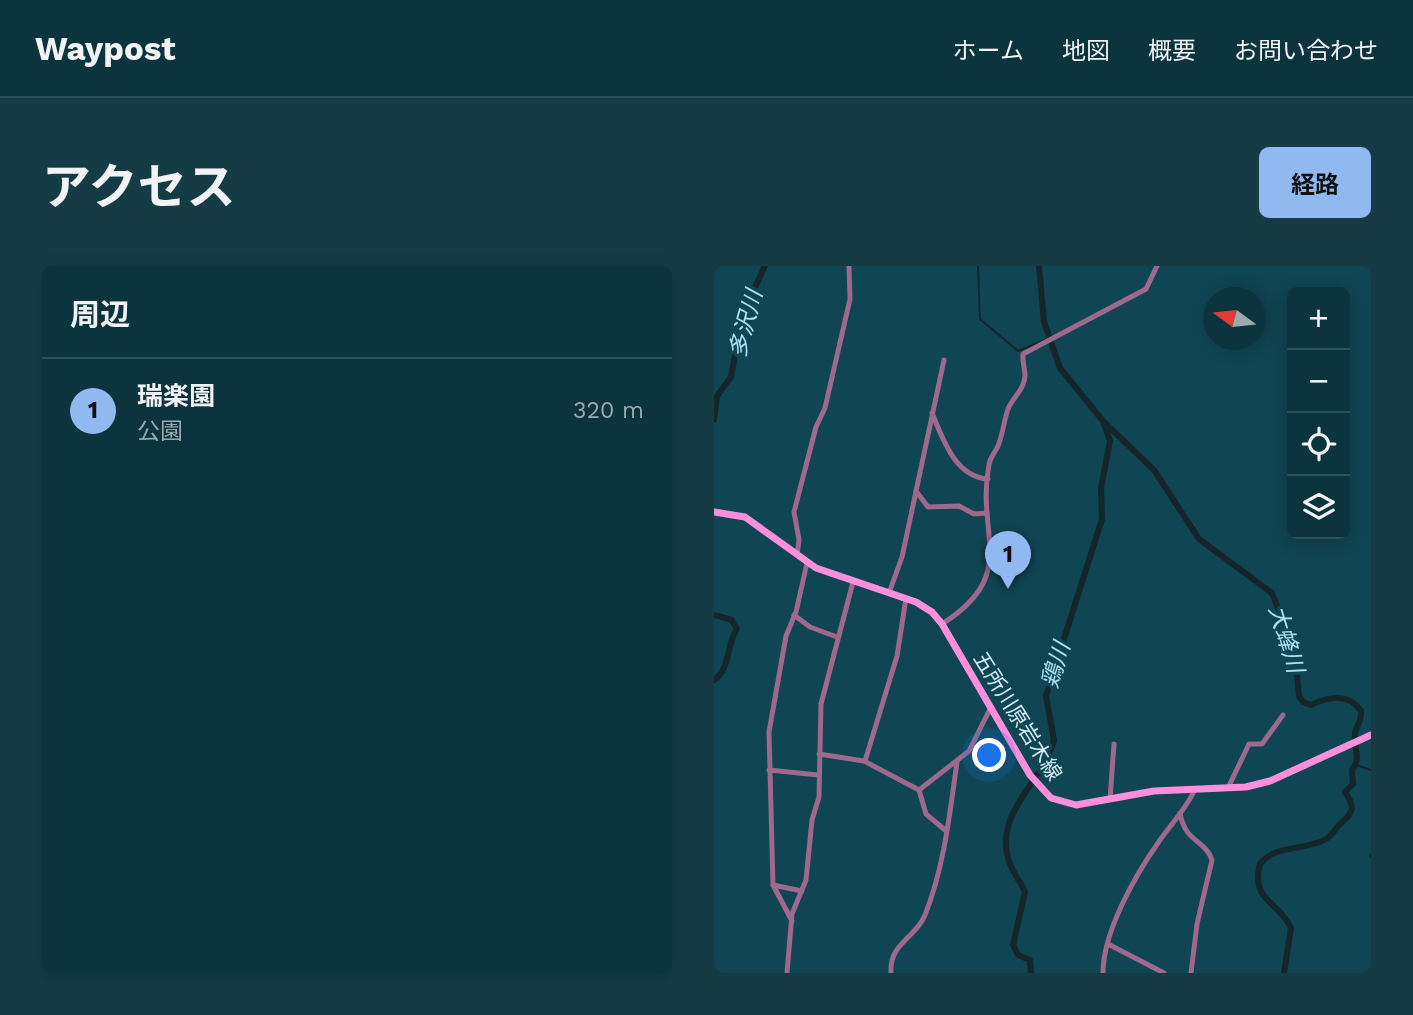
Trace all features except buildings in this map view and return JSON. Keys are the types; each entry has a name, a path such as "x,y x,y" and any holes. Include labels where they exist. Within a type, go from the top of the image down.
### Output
{"main road":[{"name":"五所川原岩木線","path":"714,512 745,517 807,563 853,582 906,598 932,612 942,624 1035,784 1046,795 1066,803 1084,804 1154,791 1194,791 1270,781 1371,735"}],"street":[{"path":"797,555 799,540 794,512 816,427 825,408 850,299 849,266"},
{"path":"942,624 972,603 982,588 992,537 987,513 990,457 998,448 1007,412 1022,387 1025,374 1023,354 1146,289 1157,266"},
{"path":"889,593 902,557 944,360"},
{"path":"932,413 947,450 970,475 988,479"},
{"path":"916,491 928,507 959,506 974,514 987,513"},
{"path":"792,920 773,885 769,720 786,636 807,563"},
{"path":"787,973 795,903 802,891 808,867 812,820 819,797 821,704 853,582"},
{"path":"865,761 897,656 906,598"},
{"path":"794,615 810,627 837,637"},
{"path":"919,790 957,762 980,735 991,707"},
{"path":"1228,788 1249,744 1262,744 1283,715"},
{"path":"1110,799 1114,744"},
{"path":"819,754 865,761 919,790 926,814 945,830"},
{"path":"891,973 895,951 925,917 940,863 957,762"},
{"path":"769,770 818,775"},
{"path":"1103,973 1108,944 1142,867 1194,791"},
{"path":"1180,813 1185,832 1209,853 1212,860 1197,924 1191,973"},
{"path":"773,885 802,891"},
{"path":"1108,944 1164,973"}],"waterway":[{"name":"多沢川","path":"714,420 717,396 731,377 736,350 744,337 750,298 765,266"},
{"path":"978,266 980,319 1018,351 1047,339"},
{"name":"大蜂川","path":"1039,266 1044,322 1060,368 1103,421 1154,470 1199,539 1272,593 1289,636 1288,648 1296,663 1299,696 1303,702 1311,705 1338,698 1350,701 1361,711 1355,734 1357,757 1352,770 1353,784 1345,792 1352,805 1349,816 1326,839 1274,853 1260,864 1258,876 1262,893 1291,928 1284,973"},
{"name":"鶏川","path":"1031,973 1030,960 1018,955 1013,945 1025,892 1009,863 1006,841 1014,811 1049,755 1054,740 1046,696 1102,519 1101,488 1110,441 1104,423"},
{"name":"多沢川","path":"714,615 732,620 737,629 723,670 714,680"},
{"path":"1356,765 1371,770"}],"place":[{"name":"瑞楽園","path":"1008,589"}]}
